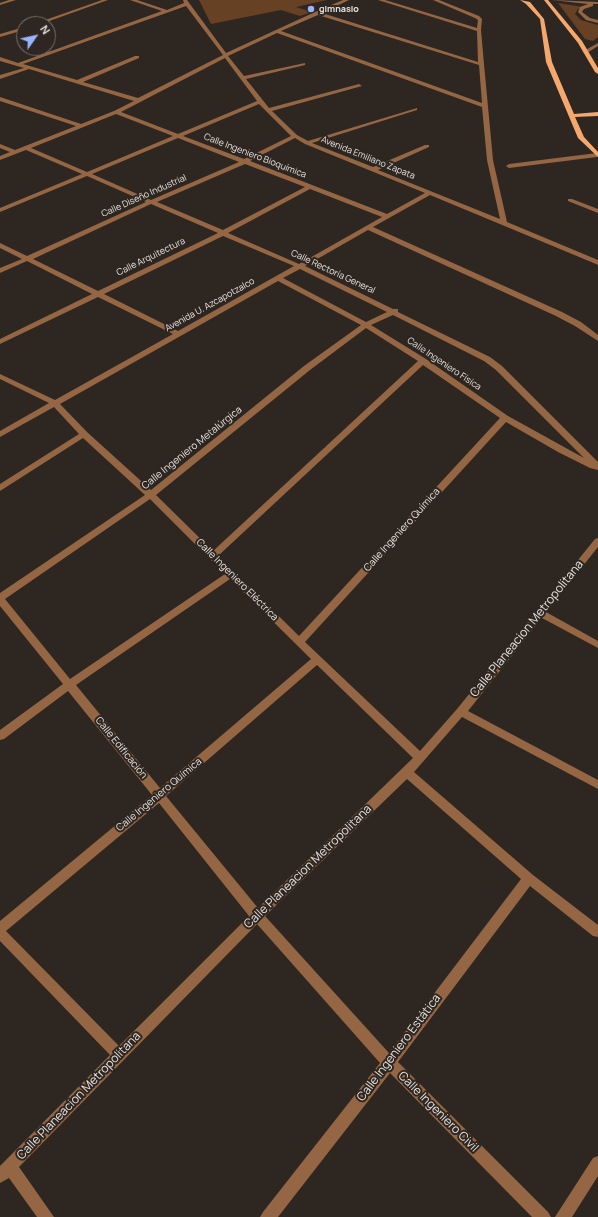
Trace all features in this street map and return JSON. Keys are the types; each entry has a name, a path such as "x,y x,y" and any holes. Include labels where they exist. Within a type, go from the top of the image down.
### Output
{"main road":[{"path":"522,0 528,3 542,19 550,62 581,138 598,155"},
{"path":"546,0 580,42 598,72"},
{"path":"572,116 598,114"}],"street":[{"path":"0,4 14,0"},
{"path":"56,17 106,0"},
{"path":"132,0 166,11"},
{"path":"0,158 116,112 276,31 347,0"},
{"path":"380,0 479,30"},
{"path":"435,0 480,18 479,30 481,64 490,160 504,223"},
{"path":"554,0 579,4 597,3"},
{"path":"19,64 166,11 186,2"},
{"name":"Avenida Emiliano Zapata","path":"186,2 260,102 295,136 307,143 598,263"},
{"path":"597,3 582,8 580,12 588,19 598,22"},
{"path":"317,13 481,64"},
{"path":"0,36 16,31"},
{"path":"276,31 486,106"},
{"path":"585,52 598,44"},
{"path":"78,82 137,57"},
{"path":"0,59 138,100"},
{"path":"243,78 303,64"},
{"path":"0,77 28,68"},
{"path":"268,110 359,86"},
{"path":"0,99 82,126"},
{"path":"0,210 179,137 260,102"},
{"path":"307,143 414,109"},
{"name":"Calle Ingeniero Bioquímica","path":"116,112 388,217"},
{"name":"Calle Diseño Industrial","path":"0,271 151,202 244,162 295,136"},
{"path":"0,146 16,152"},
{"path":"372,170 427,146"},
{"name":"Calle Rectoría General","path":"26,148 299,266 395,312 487,359 499,368 598,468"},
{"path":"509,166 598,155"},
{"name":"Calle Arquitectura","path":"0,342 97,293 223,233 310,187"},
{"name":"Avenida U. Azcapotzalco","path":"0,434 430,193"},
{"path":"570,200 598,211"},
{"path":"369,228 559,314 578,324 598,339"},
{"path":"0,245 178,334"},
{"name":"Calle Ingeniero Física","path":"278,278 366,325 423,361 505,418 561,450 598,468"},
{"name":"Calle Ingeniero Metalúrgica","path":"0,599 151,495 307,368 366,325 395,312"},
{"path":"213,556 423,361"},
{"name":"Calle Ingeniero Eléctrica","path":"0,376 54,403 84,434 151,495 299,642 419,757"},
{"name":"Calle Ingeniero Química","path":"299,642 505,418"},
{"path":"0,488 84,434"},
{"name":"Calle Planeacion Metropolitana","path":"5,1172 257,916 407,772 461,712 598,541"},
{"path":"0,736 70,684 231,574"},
{"name":"Calle Edificación","path":"0,599 257,916"},
{"path":"540,613 598,645"},
{"name":"Calle Ingeniero Química","path":"0,928 159,796 317,659"},
{"path":"461,712 598,785"},
{"path":"407,772 529,878 598,932"},
{"name":"Calle Ingeniero Estática","path":"268,1217 389,1063 529,878"},
{"name":"Calle Ingeniero Civil","path":"257,916 389,1063 543,1217"},
{"path":"0,933 119,1055"},
{"path":"564,1217 598,1163"},
{"path":"5,1172 46,1217"}],"shaded area":[{"path":"199,0 327,0 296,7 312,12 300,16 281,10 211,24"},
{"path":"558,3 583,7 578,9 575,14 581,20 598,25 598,37 593,41 585,39"}],"place":[{"name":"gimnasio","path":"311,9"}]}
